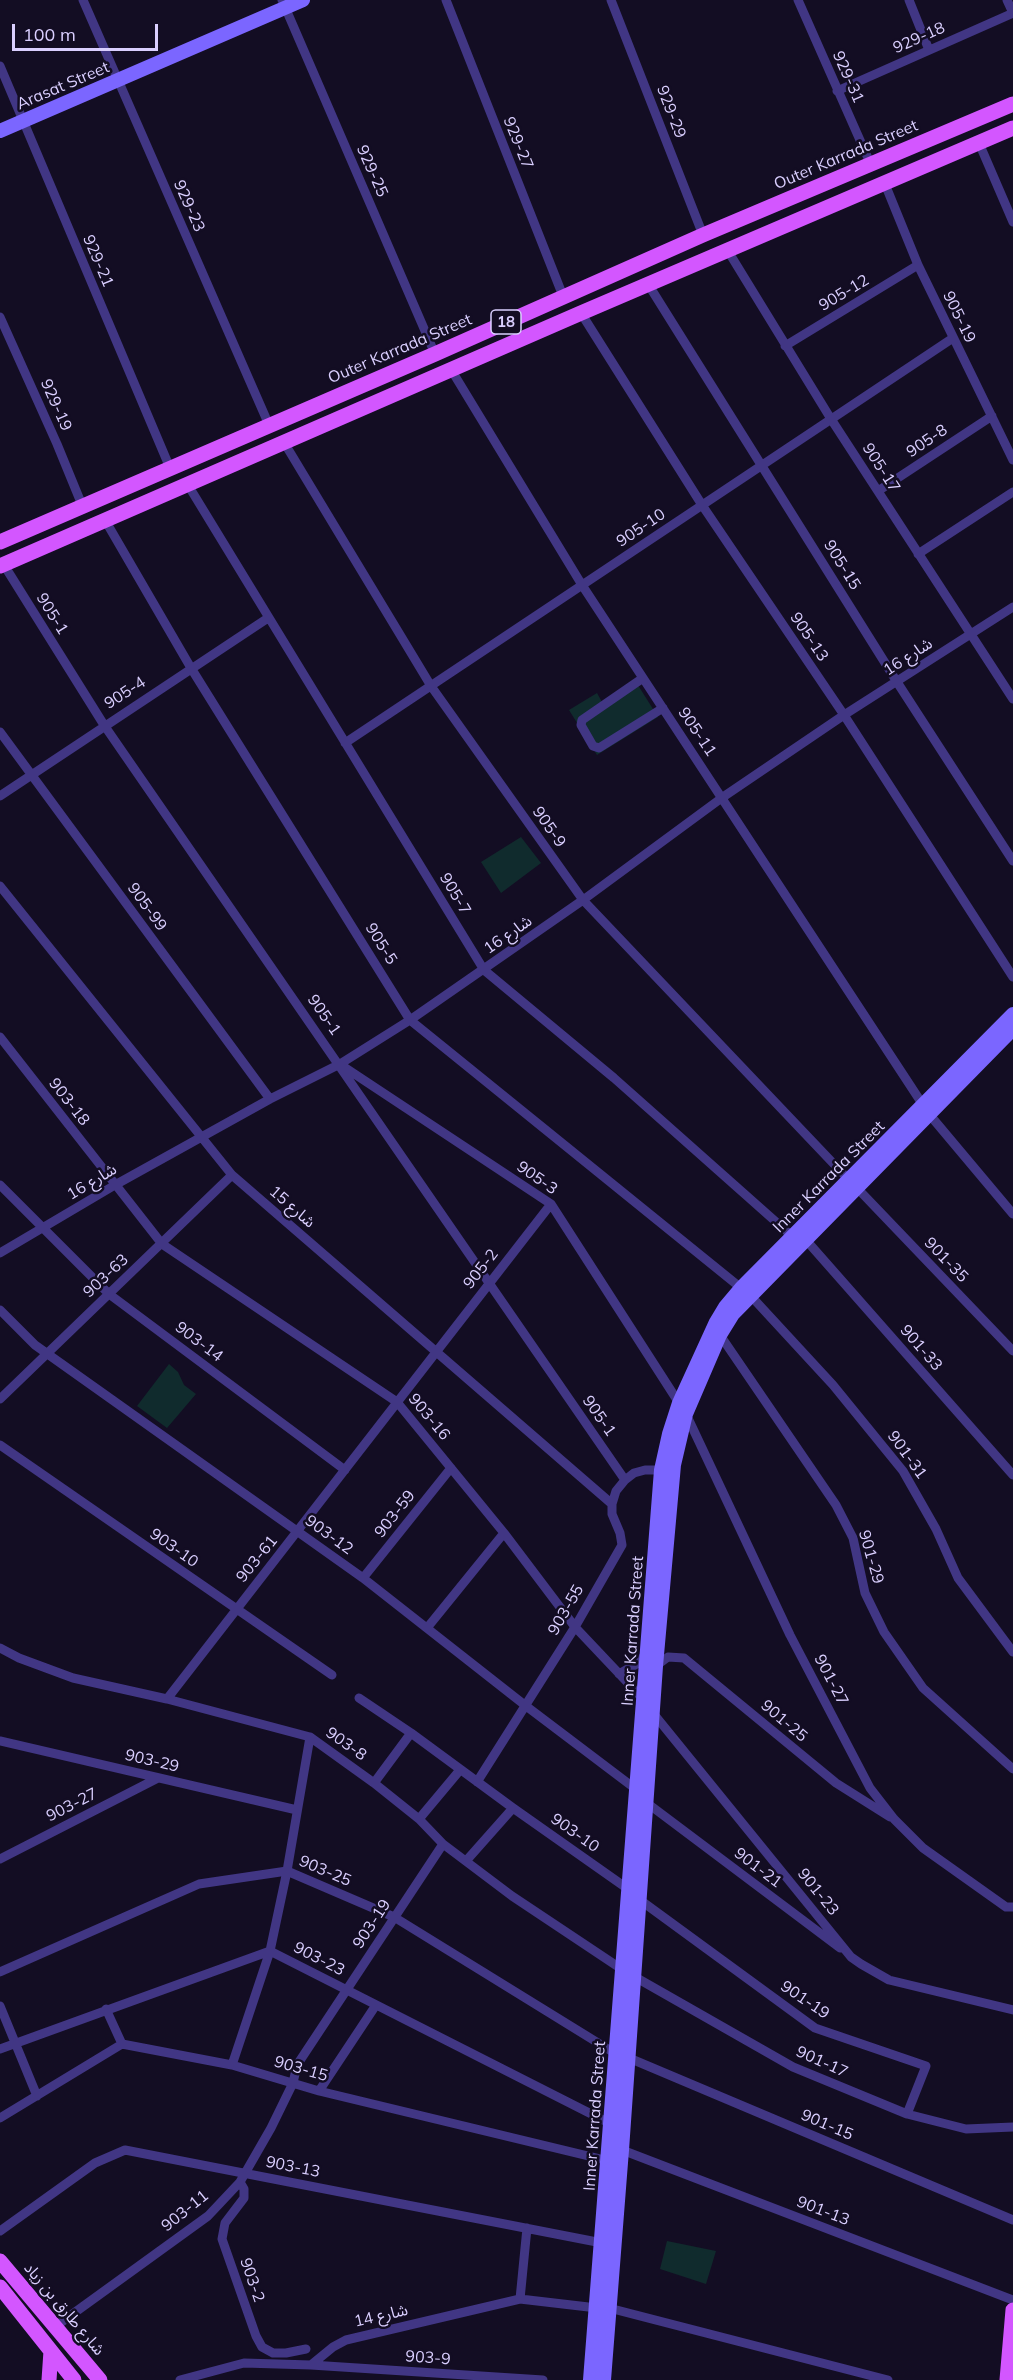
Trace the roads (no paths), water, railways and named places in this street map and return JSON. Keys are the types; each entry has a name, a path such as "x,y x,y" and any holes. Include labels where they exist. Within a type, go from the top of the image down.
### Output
{"main road":[{"name":"Arasat Street","path":"0,131 283,4 303,0"},
{"name":"Outer Karrada Street","path":"0,542 435,354 703,235 1013,104"},
{"name":"18","path":"2,566 581,313 1013,128"},
{"name":"Inner Karrada Street","path":"604,2380 602,2243 611,2124 622,2056 629,1973 640,1900 656,1666 674,1466 682,1408 716,1322 725,1307 746,1292 854,1185 1013,1014"},
{"name":"Inner Karrada Street","path":"926,1110 1013,1029"},
{"name":"Inner Karrada Street","path":"629,1973 628,1888 661,1470 669,1434 720,1335 746,1292"},
{"name":"Inner Karrada Street","path":"590,2380 603,2308 622,2150 622,2056"},
{"name":"شارع طارق بن زياد","path":"0,2261 100,2380"},
{"path":"0,2287 74,2380"},
{"path":"1007,2380 1013,2310"},
{"path":"49,2380 51,2351"}],"street":[{"name":"929-23","path":"83,0 268,425"},
{"name":"929-27","path":"446,0 562,296"},
{"name":"929-29","path":"611,0 703,235"},
{"name":"929-31","path":"798,0 871,165"},
{"path":"909,0 929,50"},
{"path":"1007,0 1013,13"},
{"name":"929-25","path":"283,4 435,354"},
{"name":"929-18","path":"837,91 1013,13"},
{"name":"929-21","path":"0,66 170,468"},
{"path":"979,143 1013,222"},
{"name":"905-19","path":"885,184 918,266 1013,460"},
{"name":"905-17","path":"728,251 831,419 1013,699"},
{"name":"905-12","path":"785,346 918,266"},
{"name":"905-15","path":"648,284 897,682 1013,861"},
{"name":"905-13","path":"581,313 702,506 844,715 1013,977"},
{"name":"929-19","path":"0,317 82,505"},
{"name":"905-10","path":"345,743 953,338"},
{"name":"905-11","path":"452,371 582,585 926,1110 1013,1214"},
{"name":"905-8","path":"878,491 992,416"},
{"name":"905-9","path":"285,444 430,686 583,900 854,1185"},
{"name":"905-7","path":"188,485 484,970 800,1238"},
{"path":"918,554 1013,492"},
{"name":"905-5","path":"105,520 191,668 410,1020 746,1292"},
{"name":"905-1","path":"2,566 104,725 625,1480"},
{"name":"شارع 16","path":"0,1253 115,1185 340,1064 410,1020 583,900 723,797 844,715 1013,607"},
{"name":"905-4","path":"0,796 268,618"},
{"path":"643,678 582,720 580,725 592,746 599,748 663,708"},
{"name":"905-99","path":"0,732 270,1100"},
{"name":"شارع 15","path":"0,886 232,1175 612,1504"},
{"name":"903-18","path":"0,1037 115,1185"},
{"name":"905-3","path":"340,1064 551,1204 682,1408"},
{"name":"903-63","path":"0,1400 232,1175"},
{"name":"903-14","path":"0,1185 109,1294 345,1470"},
{"name":"903-16","path":"115,1185 162,1244 398,1402 504,1533 575,1627 644,1700"},
{"name":"901-35","path":"854,1185 1013,1351"},
{"name":"905-2","path":"435,1352 551,1204"},
{"name":"901-33","path":"800,1238 1013,1475"},
{"name":"901-31","path":"746,1292 833,1385 903,1471 936,1530 958,1578 1013,1652"},
{"name":"903-12","path":"0,1310 35,1345 363,1578 637,1790"},
{"name":"901-29","path":"720,1335 836,1505 853,1538 865,1593 884,1632 923,1688 1013,1769"},
{"name":"903-61","path":"167,1699 435,1352"},
{"name":"901-27","path":"682,1408 790,1635 870,1788 894,1820 923,1848 956,1874 1006,1907 1013,1908"},
{"name":"903-10","path":"0,1445 332,1675"},
{"name":"903-59","path":"363,1578 451,1468"},
{"path":"612,1504 616,1491 625,1480 645,1470 661,1470"},
{"name":"903-55","path":"477,1782 575,1627 622,1545 612,1514 612,1504"},
{"path":"427,1628 504,1533"},
{"name":"903-8","path":"0,1648 19,1658 73,1678 167,1699 310,1737 374,1783 418,1819 443,1844 512,1896 629,1973"},
{"path":"619,1674 640,1662 648,1650"},
{"name":"901-25","path":"656,1666 668,1657 684,1658 836,1783 894,1820"},
{"name":"903-10","path":"359,1698 411,1732 460,1770 628,1888"},
{"name":"901-23","path":"653,1713 851,1957 889,1980 1013,2010"},
{"path":"374,1783 411,1732"},
{"path":"232,2065 270,1951 287,1871 310,1737"},
{"name":"903-29","path":"0,1741 297,1810"},
{"path":"418,1819 460,1770"},
{"name":"903-27","path":"0,1859 158,1778"},
{"name":"901-21","path":"647,1803 851,1957"},
{"path":"466,1861 513,1808"},
{"name":"903-19","path":"292,2083 297,2065 443,1844"},
{"name":"903-25","path":"0,1972 199,1884 287,1871 394,1917 622,2056"},
{"name":"901-19","path":"640,1900 815,2028 926,2066 907,2114"},
{"name":"903-23","path":"0,2049 270,1951 611,2124"},
{"name":"901-17","path":"629,1973 794,2067 907,2114 966,2129 1013,2127"},
{"path":"319,2091 376,2005"},
{"path":"0,2006 37,2096"},
{"path":"0,2118 122,2044 106,2009"},
{"name":"903-15","path":"122,2044 232,2065 319,2091 609,2161"},
{"name":"901-15","path":"622,2056 1013,2220"},
{"name":"903-11","path":"56,2326 208,2216 243,2178 271,2128 292,2083"},
{"name":"903-13","path":"0,2231 95,2163 125,2150 243,2178 602,2243"},
{"name":"901-13","path":"622,2150 1013,2300"},
{"name":"903-2","path":"243,2178 244,2198 225,2223 222,2239 256,2336 262,2347 273,2354 286,2354 306,2349"},
{"path":"520,2299 528,2228"},
{"name":"شارع 14","path":"311,2366 327,2351 346,2340 520,2299 603,2308 888,2380"},
{"path":"180,2380 244,2363 311,2366"},
{"name":"903-9","path":"311,2366 543,2380"},
{"path":"847,2380 848,2369"}]}
